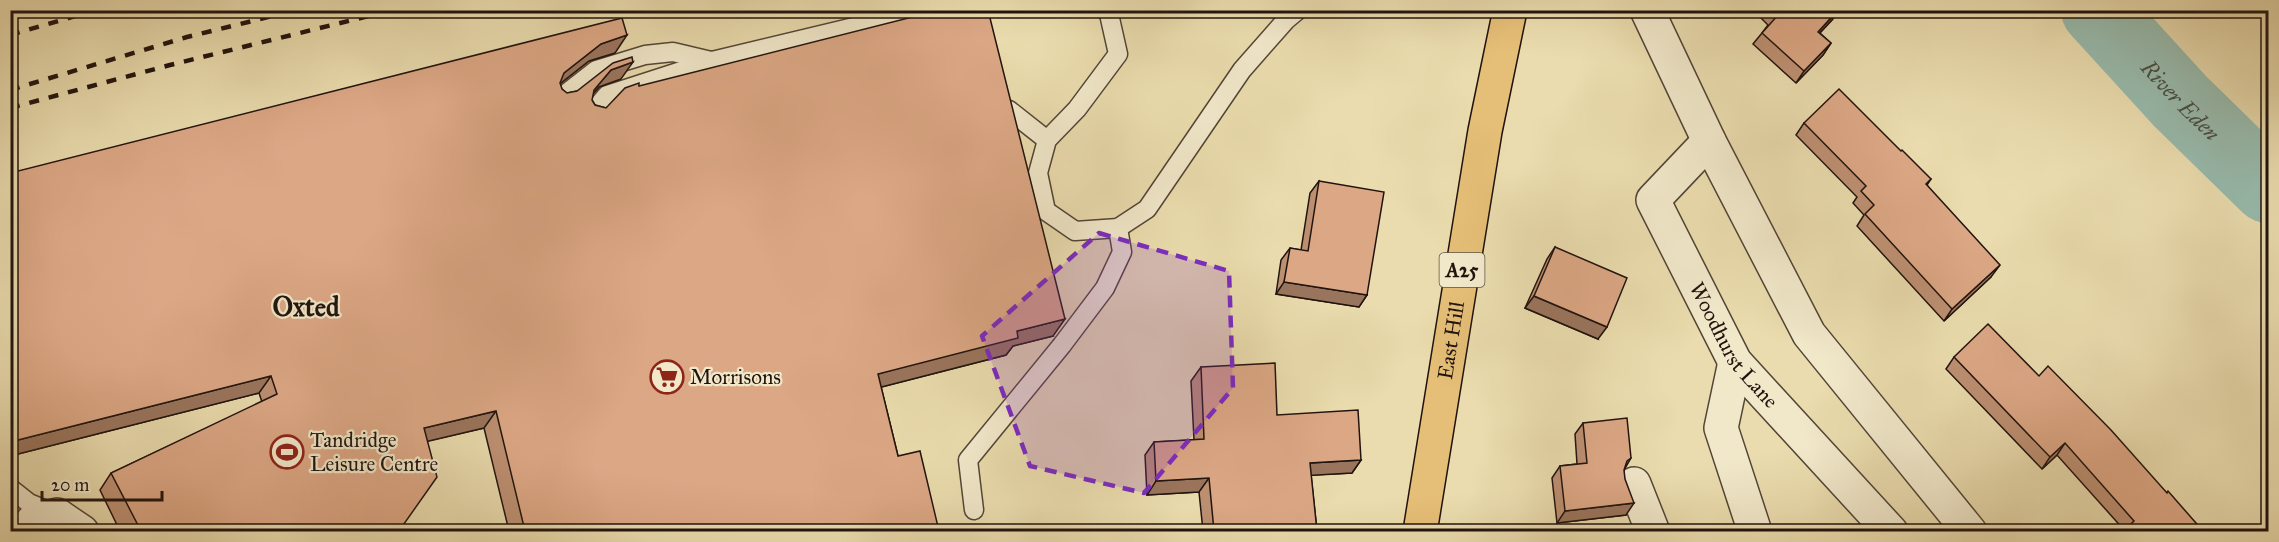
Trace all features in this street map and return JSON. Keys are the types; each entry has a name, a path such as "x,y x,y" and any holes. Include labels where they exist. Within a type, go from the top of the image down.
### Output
{"main road":[{"name":"East Hill","path":"1420,531 1485,131 1510,10"}],"street":[{"path":"1647,10 1709,141 1809,334 1970,531"},
{"name":"Woodhurst Lane","path":"1709,141 1653,200 1735,362 1892,531"},
{"path":"1735,362 1721,428 1755,531"},
{"path":"1634,484 1653,531"}],"lane":[{"path":"591,114 607,95 712,61 925,10"},
{"path":"1105,10 1109,14 1118,54 1077,109 1047,140 1038,173 1046,211 1075,231 1118,228 1147,209 1242,70 1298,10"},
{"path":"559,99 596,70 645,55 673,52 712,61"},
{"path":"1009,110 1047,140"},
{"path":"974,510 968,460 1062,345 1105,288 1122,252 1118,228"},
{"path":"10,488 29,503 46,524"}],"highlighted area":[{"path":"1099,233 1229,271 1233,388 1144,493 1030,466 982,336"}],"building":[{"path":"940,10 988,10 1065,319 1017,331 1018,338 878,374 898,456 920,451 939,531 525,531 496,411 424,428 437,477 399,531 141,531 111,473 277,394 271,376 10,442 10,173 622,18 627,35 601,44 564,73 560,83 562,89 567,93 577,91 613,63 632,57 633,62 611,70 594,90 592,100 595,105 606,108 625,88 639,83 639,86"},
{"path":"1773,10 1838,10 1818,32 1831,43 1804,71 1762,33 1778,15"},
{"path":"1839,89 1931,179 1926,184 2000,265 1952,309 1865,214 1874,205 1861,191 1866,186 1804,123"},
{"path":"1319,181 1384,192 1367,295 1284,282 1290,248 1308,251"},
{"path":"1555,247 1627,278 1607,327 1534,296"},
{"path":"1988,324 2039,376 2048,366 2111,430 2203,531 2134,531 2129,526 2134,521 2065,443 2050,457 1954,357"},
{"path":"1275,363 1277,415 1358,410 1361,460 1310,463 1317,531 1214,531 1209,478 1156,481 1154,442 1204,439 1201,367"},
{"path":"1627,418 1631,458 1627,461 1624,470 1634,503 1565,511 1560,466 1587,463 1583,423"}],"waterway":[{"name":"River Eden","path":"2097,10 2180,101 2268,187"}],"railway":[{"path":"10,35 96,10"},
{"path":"10,90 187,37 297,10"},
{"path":"10,108 170,65 393,10"}],"place":[{"name":"Morrisons","path":"667,377"},
{"name":"Tandridge Leisure Centre","path":"287,452"}],"district":[{"name":"Oxted","path":"306,306"}]}
